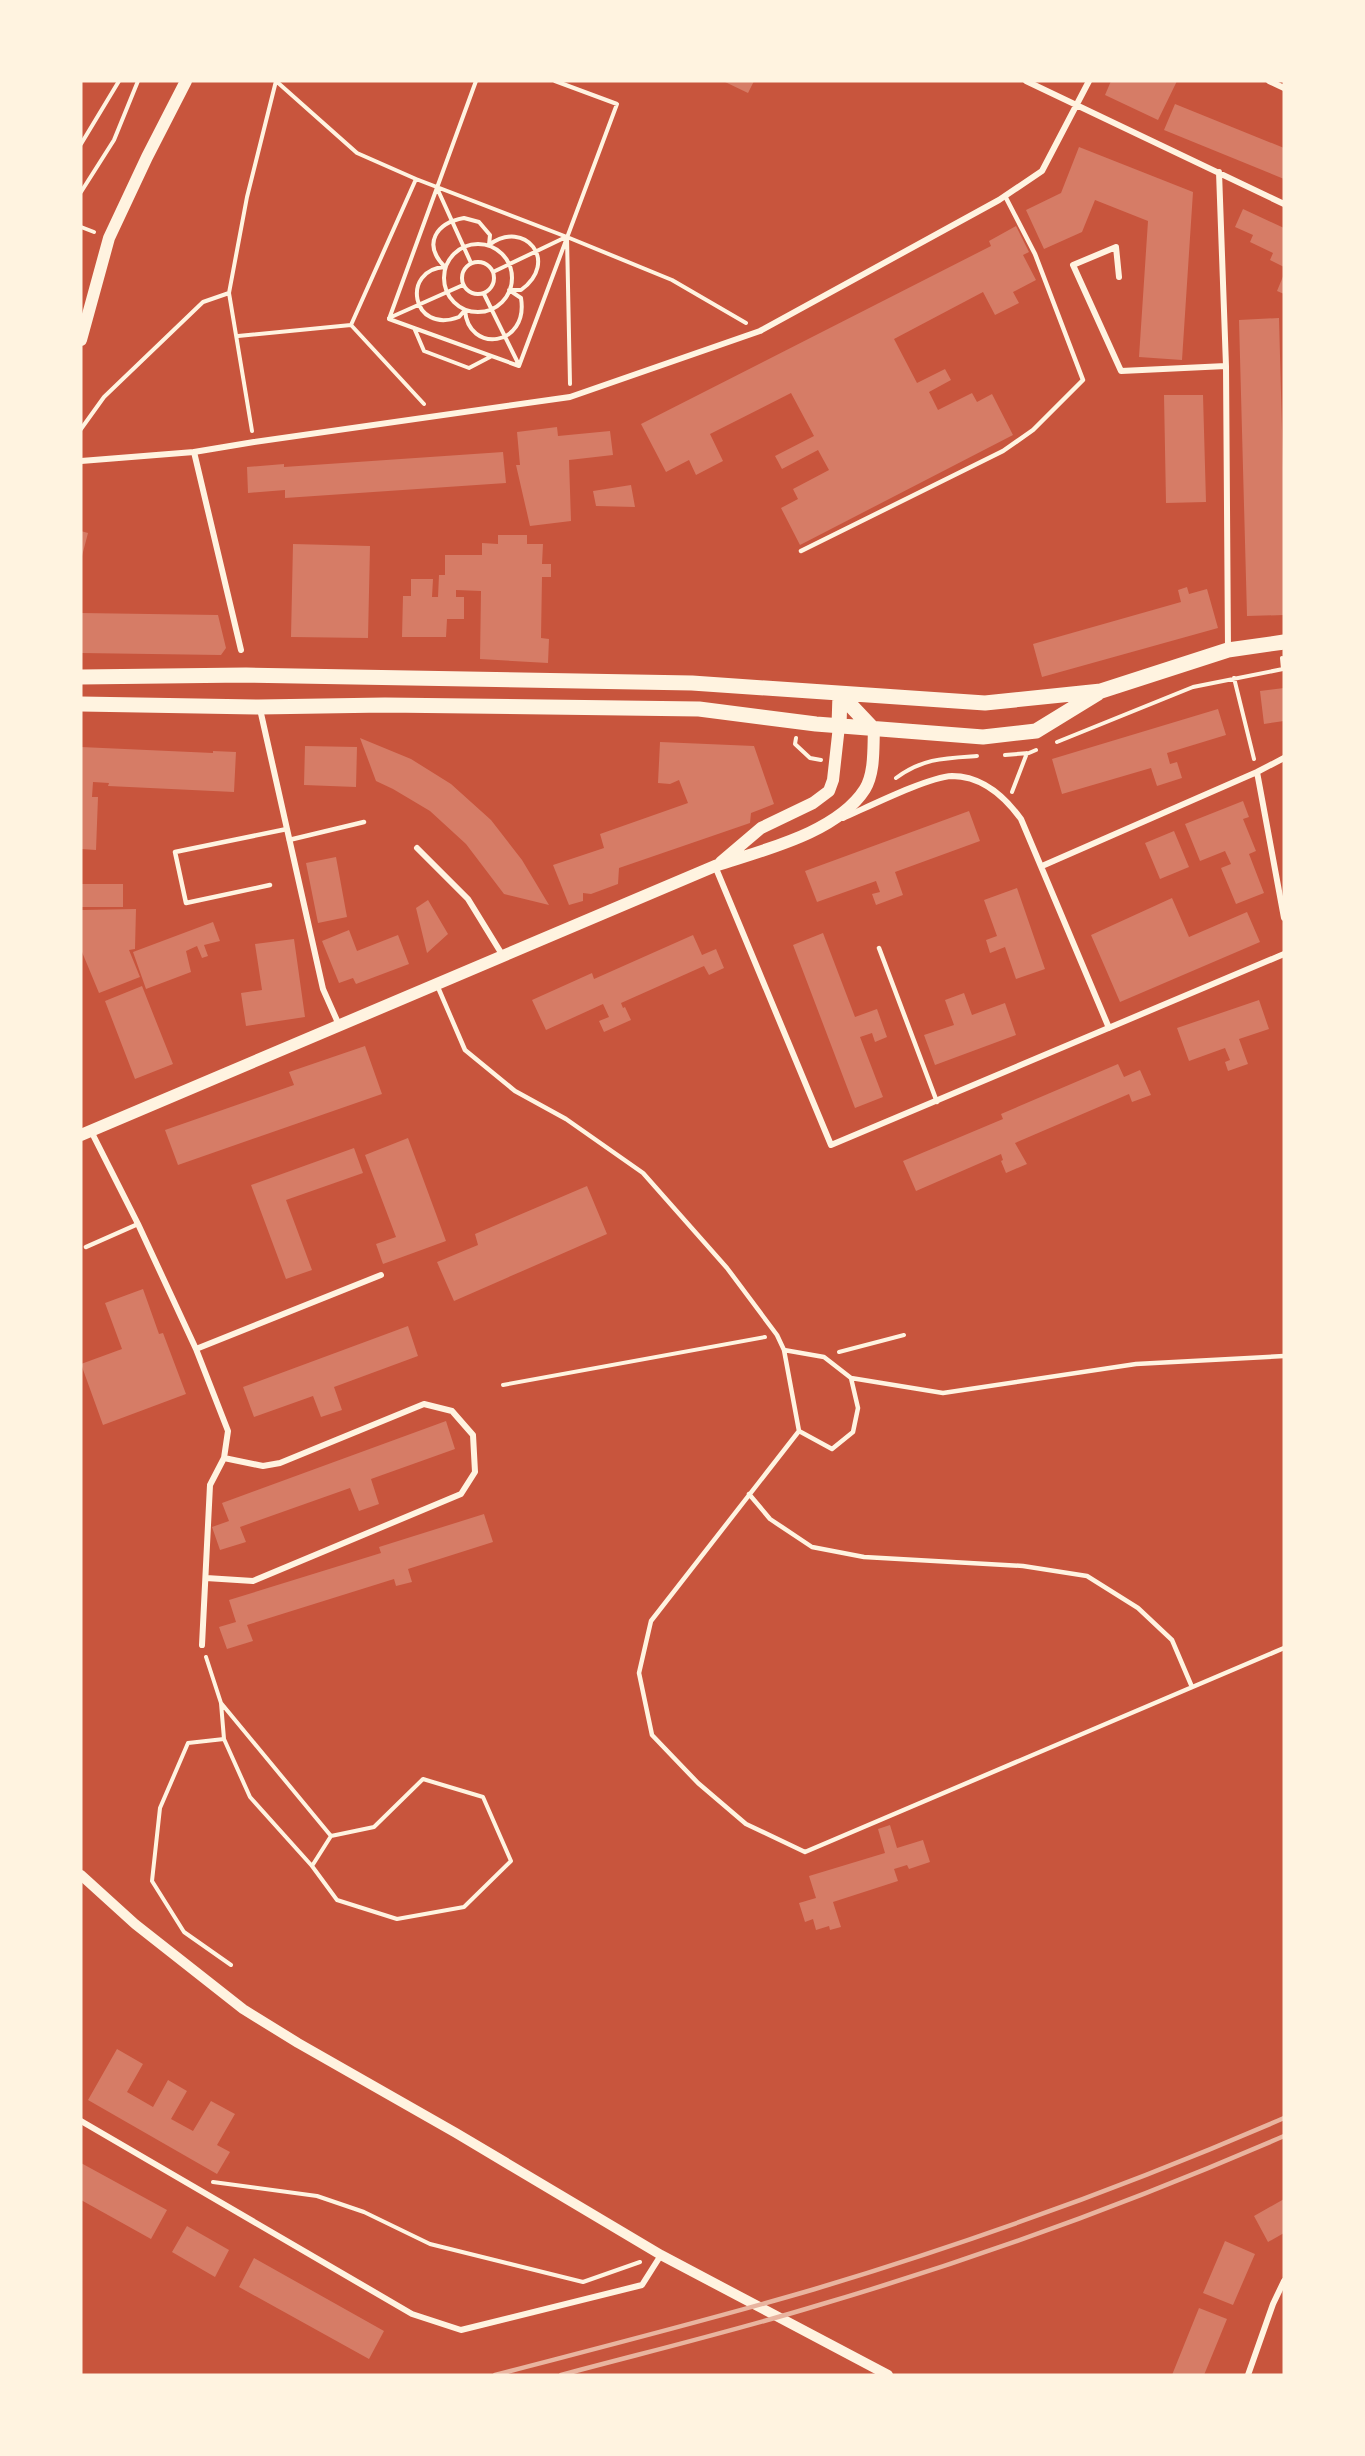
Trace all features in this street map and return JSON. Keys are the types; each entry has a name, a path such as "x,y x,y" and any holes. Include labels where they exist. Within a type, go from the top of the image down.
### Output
{"main road":[{"path":"81,340 109,238 186,81"},
{"path":"81,704 699,709 874,730 983,736 1036,731 1101,691 1228,650 1284,642"},
{"path":"81,677 246,675 692,683 966,702 996,702 1101,691"},
{"path":"715,866 761,828 813,803 829,791 833,780 840,694"},
{"path":"86,1132 437,986 715,866 766,849 828,824 849,807 866,788 873,762 874,730 840,694"}],"street":[{"path":"1026,81 1284,204"},
{"path":"81,461 194,452 570,397 760,331 1005,196 1042,171 1089,81"},
{"path":"1269,81 1284,88"},
{"path":"1219,172 1226,366 1228,650"},
{"path":"1119,277 1116,248 1073,265 1121,372 1226,366"},
{"path":"194,452 241,650"},
{"path":"259,707 323,989 339,1025"},
{"path":"1042,866 1284,758"},
{"path":"1257,772 1284,918"},
{"path":"828,824 938,779 953,776 986,785 1008,802 1022,819 1109,1028"},
{"path":"417,848 468,899 503,956"},
{"path":"715,866 831,1145 1284,954"},
{"path":"86,1132 138,1224 196,1349 228,1431 224,1458 210,1485 202,1645"},
{"path":"196,1349 381,1275"},
{"path":"206,1578 253,1581 460,1494 475,1472 473,1435 452,1411 424,1404 280,1463 263,1466 224,1458"},
{"path":"81,1875 135,1924 243,2009 661,2254 888,2375"},
{"path":"81,2121 412,2314 461,2330 642,2284 661,2254"},
{"path":"1248,2375 1273,2304 1284,2281"}],"lane":[{"path":"801,552 1003,451 1033,430 1083,380 1035,254 1005,196"},
{"path":"290,840 364,822"},
{"path":"270,885 186,903 175,852 287,829"},
{"path":"879,948 937,1102"},
{"path":"437,986 465,1050 515,1091 566,1119 643,1173 727,1268 777,1335 783,1350 799,1431 651,1621 639,1672 652,1735 698,1783 746,1824 805,1852 1284,1648"},
{"path":"86,1247 138,1224"},
{"path":"783,1350 824,1357 851,1378 943,1393 1136,1364 1284,1356"},
{"path":"799,1431 832,1449 853,1432 858,1408 851,1378"},
{"path":"749,1494 770,1519 812,1546 864,1557 1023,1566 1087,1576 1138,1608 1172,1640 1192,1687"}],"path":[{"path":"81,144 119,81"},
{"path":"81,192 114,140 138,81"},
{"path":"254,442 229,293 248,197 276,81 357,153 416,179 672,280 760,331"},
{"path":"389,319 476,81"},
{"path":"519,366 617,104 555,81"},
{"path":"351,325 416,179"},
{"path":"437,187 471,263"},
{"path":"445,267 438,259 434,248 435,237 440,227 450,220 464,218 478,222 490,235 489,245"},
{"path":"489,245 504,256 512,273 510,290 505,298 483,312 465,310 451,300 446,292 443,275 455,251 472,244 489,245 506,237 521,237 530,242 537,252 539,266 534,279 521,290 510,290"},
{"path":"493,272 567,237"},
{"path":"567,237 570,397"},
{"path":"482,262 493,272 494,282 489,291 484,294 470,293 463,285 464,270 471,263 482,262"},
{"path":"445,267 435,267 426,272 416,292 419,305 427,316 438,321 459,317 465,310"},
{"path":"389,319 463,285"},
{"path":"465,310 466,322 478,335 491,340 505,337 515,330 523,310 521,298 510,290"},
{"path":"81,429 104,397 202,302 229,293"},
{"path":"484,294 519,366"},
{"path":"389,319 519,366"},
{"path":"238,336 351,325"},
{"path":"351,325 436,417"},
{"path":"415,329 424,351 469,368 491,356"},
{"path":"1234,678 1257,772"},
{"path":"1008,802 1027,753"},
{"path":"503,1385 777,1335"},
{"path":"824,1357 904,1335"},
{"path":"202,1645 221,1703 224,1739 250,1797 312,1866 337,1900 396,1919 464,1906 512,1861 483,1797 423,1779 374,1827 332,1836 312,1866"},
{"path":"221,1703 332,1836"},
{"path":"224,1739 188,1743 160,1808 152,1881 184,1932 231,1965"},
{"path":"212,2182 316,2196 364,2212 430,2244 583,2282 661,2254"}],"building":[{"path":"723,81 754,81 748,93"},
{"path":"1111,81 1177,81 1158,120 1105,95"},
{"path":"1175,104 1284,148 1284,179 1164,130"},
{"path":"1079,147 1193,192 1182,360 1139,357 1148,221 1095,200 1082,232 1044,249 1026,210 1061,193"},
{"path":"1243,209 1284,228 1284,267 1270,260 1273,253 1250,242 1253,235 1235,227"},
{"path":"1016,226 1029,252 1023,255 1036,280 1013,292 1019,303 995,315 983,292 894,339 917,383 945,369 951,380 929,392 938,410 972,393 977,402 992,394 1013,435 800,545 781,508 798,499 793,489 829,470 818,450 782,469 775,456 814,436 791,393 710,434 723,461 696,475 689,460 666,472 641,424 991,246 989,241"},
{"path":"1284,274 1284,294 1277,291"},
{"path":"1279,318 1284,505 1284,615 1247,616 1239,320"},
{"path":"1164,395 1203,395 1206,502 1166,503"},
{"path":"557,427 558,436 610,431 613,455 569,460 571,521 530,526 516,465 520,465 517,432"},
{"path":"503,452 506,483 285,498 285,490 248,493 247,467 284,464 284,467"},
{"path":"631,485 635,507 596,506 593,491"},
{"path":"81,531 88,533 82,556 81,556"},
{"path":"498,535 527,535 527,544 543,544 542,564 551,564 551,577 542,577 541,638 549,639 548,663 480,659 481,591 456,590 456,597 464,597 464,619 447,619 446,637 402,637 403,596 411,596 411,579 433,579 432,597 438,597 439,575 445,575 445,555 482,555 482,543 498,544"},
{"path":"293,544 370,546 368,638 291,637"},
{"path":"1187,587 1189,594 1207,589 1218,628 1042,677 1033,644 1181,602 1178,590"},
{"path":"81,613 218,615 226,648 221,655 81,653"},
{"path":"1284,688 1284,721 1264,724 1260,691"},
{"path":"1218,709 1226,735 1167,753 1170,764 1177,762 1182,778 1157,786 1151,768 1062,794 1052,759"},
{"path":"360,738 411,759 451,784 491,820 522,860 549,905 504,894 466,844 430,811 376,781"},
{"path":"660,742 754,746 774,804 751,813 750,823 619,868 618,884 591,894 583,893 583,901 569,905 553,865 604,848 600,834 688,803 679,780 670,784 658,783"},
{"path":"305,746 357,747 356,787 304,785"},
{"path":"81,747 236,752 234,792 108,786 109,783 93,782 92,797 98,797 96,850 81,849"},
{"path":"1243,801 1249,817 1243,819 1256,851 1249,854 1264,893 1236,904 1221,868 1231,864 1225,851 1200,861 1185,824"},
{"path":"969,811 980,841 895,872 903,895 876,905 872,894 880,892 876,881 817,902 805,871"},
{"path":"1174,831 1189,867 1160,879 1145,843"},
{"path":"336,857 347,917 318,923 306,863"},
{"path":"81,884 123,884 123,907 81,907"},
{"path":"1017,888 1045,969 1016,979 1005,947 990,953 986,940 997,936 984,900"},
{"path":"1172,898 1189,937 1247,912 1260,942 1120,1002 1091,935"},
{"path":"428,900 448,934 427,953 416,908"},
{"path":"136,909 135,949 129,950 140,977 99,993 82,952 82,910"},
{"path":"213,922 220,941 204,945 208,956 202,958 197,946 186,951 191,972 146,989 133,952"},
{"path":"349,930 357,951 398,935 409,964 356,984 353,978 339,983 322,941"},
{"path":"823,933 855,1017 877,1009 887,1037 875,1042 872,1033 860,1037 883,1097 855,1108 793,945"},
{"path":"693,935 702,955 716,949 724,968 709,975 704,966 621,1003 631,1020 604,1032 599,1021 609,1017 603,1004 546,1030 532,1000 592,973 594,979"},
{"path":"294,939 305,1017 246,1026 241,993 262,990 255,944"},
{"path":"142,986 173,1064 135,1079 105,1001"},
{"path":"964,993 972,1015 1005,1003 1016,1035 935,1065 924,1035 954,1025 945,1000"},
{"path":"1259,1000 1269,1029 1239,1039 1248,1064 1228,1071 1225,1062 1230,1060 1225,1048 1189,1061 1177,1028"},
{"path":"365,1046 382,1094 178,1165 165,1130 294,1085 289,1072"},
{"path":"1118,1064 1124,1077 1140,1070 1151,1095 1132,1102 1129,1094 1015,1143 1027,1164 1006,1173 1001,1154 916,1191 903,1161 1003,1119 1001,1114"},
{"path":"408,1138 446,1241 383,1264 376,1244 396,1237 365,1155"},
{"path":"354,1148 363,1173 286,1200 312,1270 286,1279 251,1185"},
{"path":"587,1186 607,1234 454,1301 437,1262 478,1245 475,1234"},
{"path":"143,1289 159,1334 163,1333 186,1394 103,1425 81,1364 122,1349 105,1303"},
{"path":"408,1326 418,1356 334,1387 342,1410 321,1417 313,1396 254,1417 243,1387"},
{"path":"446,1421 455,1449 371,1479 379,1504 359,1511 350,1488 240,1527 246,1542 220,1550 212,1527 229,1521 222,1503"},
{"path":"484,1514 493,1542 408,1569 412,1582 396,1586 394,1579 247,1625 253,1641 227,1649 219,1627 236,1622 229,1600 381,1553 379,1547"},
{"path":"890,1825 897,1848 923,1840 930,1862 909,1869 907,1865 894,1869 898,1881 833,1902 841,1927 830,1930 829,1926 816,1930 813,1919 805,1922 799,1903 816,1898 809,1876 885,1853 878,1829"},
{"path":"117,2049 143,2064 127,2092 153,2107 168,2080 187,2091 171,2119 193,2131 211,2101 235,2114 217,2145 230,2152 217,2174 88,2100"},
{"path":"81,2163 167,2210 151,2239 81,2200"},
{"path":"1284,2199 1284,2233 1268,2242 1254,2216"},
{"path":"187,2226 229,2250 215,2277 172,2252"},
{"path":"1225,2241 1255,2254 1233,2305 1203,2293"},
{"path":"254,2258 384,2331 369,2359 239,2287"},
{"path":"1199,2308 1227,2319 1204,2375 1172,2375"}],"railway":[{"path":"495,2375 875,2271 1111,2188 1284,2118"},
{"path":"561,2375 755,2324 937,2268 1112,2206 1284,2136"}]}
